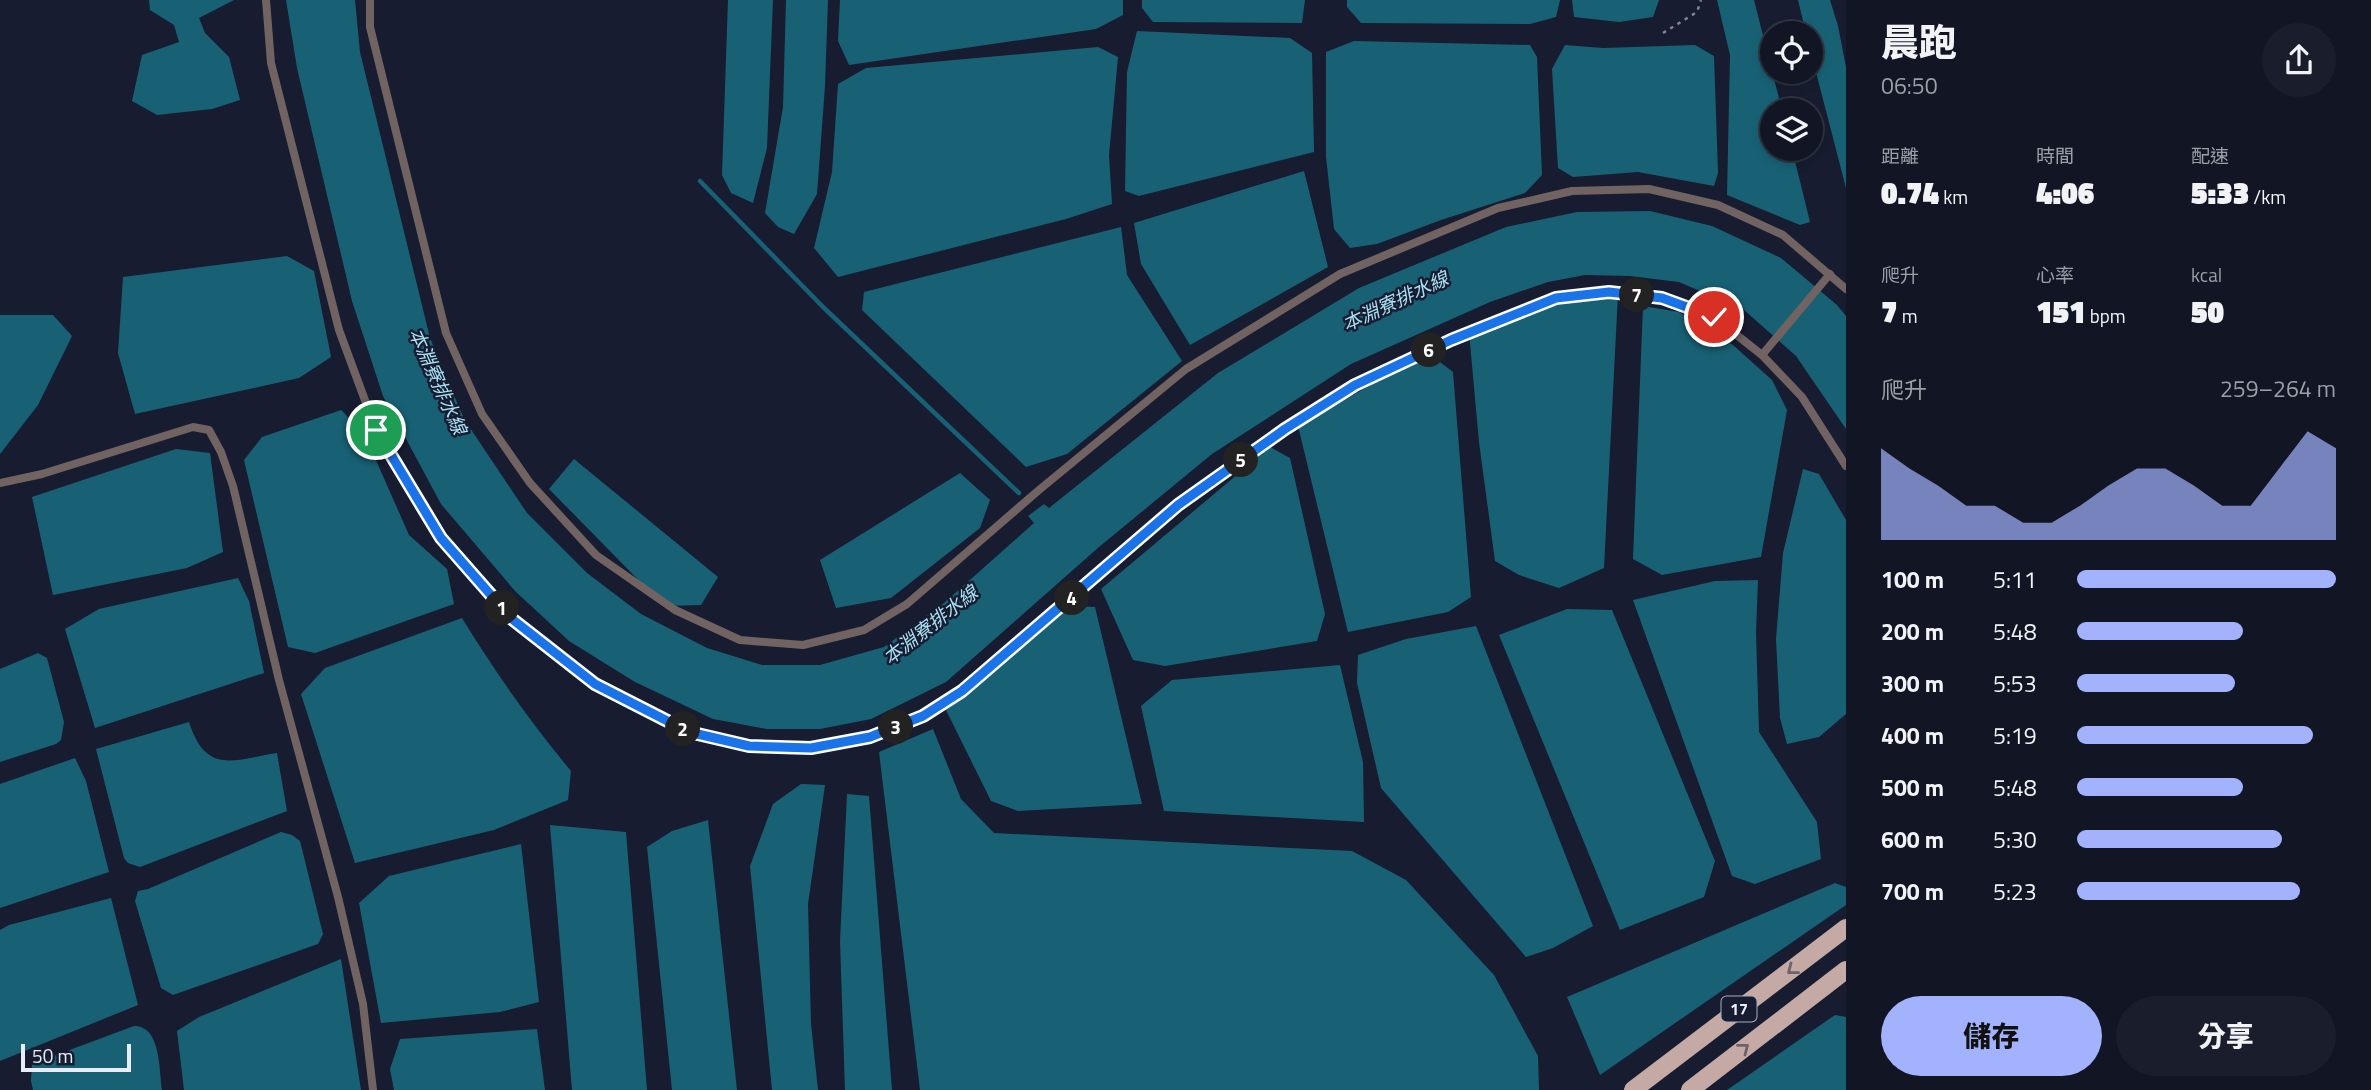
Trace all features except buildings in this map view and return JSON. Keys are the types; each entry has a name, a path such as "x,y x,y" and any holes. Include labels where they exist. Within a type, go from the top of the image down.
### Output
{"main road":[{"name":"17","path":"1633,1090 1846,928"},
{"name":"17","path":"1690,1090 1846,970"}],"lane":[{"path":"266,0 271,63 339,330 376,430 441,538 512,619 595,684 689,732 749,746 811,748 870,737 923,716 962,691 1178,505 1285,429 1355,385 1451,340 1556,298 1609,292 1662,298 1714,317 1764,351 1802,397 1846,466"},
{"path":"370,0 370,27 446,333 482,414 530,483 596,555 675,610 740,640 803,645 864,630 907,604 1039,490 1186,369 1340,274 1498,208 1572,191 1649,189 1717,205 1783,235 1846,289"},
{"path":"1764,351 1830,274"},
{"path":"0,483 42,474 193,427 209,430 221,452 233,486 279,680 338,897 363,1004 373,1090"}],"path":[{"path":"1663,33 1697,12 1701,0"}],"water":[{"path":"149,0 234,0 199,18 205,33 229,57 240,100 212,109 157,115 132,101 142,55 179,42 174,25 150,10"},
{"name":"本淵寮排水線","path":"286,0 355,0 360,52 430,338 464,419 527,513 587,573 641,614 707,648 762,665 820,665 884,647 944,603 1034,523 1028,516 1044,504 1049,508 1218,373 1359,288 1506,227 1577,212 1650,211 1712,226 1781,258 1837,305 1846,316 1846,429 1796,356 1744,310 1679,282 1630,276 1585,275 1548,282 1490,302 1351,364 1212,454 1099,547 946,682 871,719 820,729 767,729 713,719 635,682 569,641 515,591 441,504 383,396 352,301 297,68"},
{"path":"728,0 773,0 767,148 753,203 731,193 722,175"},
{"path":"786,0 828,0 817,194 794,234 778,227 765,213 783,107"},
{"path":"840,0 1123,0 1123,15 1096,29 849,65 838,41"},
{"path":"1142,0 1305,0 1302,23 1153,22 1142,8"},
{"path":"1347,0 1560,0 1556,17 1530,24 1361,23 1347,7"},
{"path":"1572,0 1659,0 1653,17 1619,22 1574,17"},
{"path":"1717,0 1754,0 1760,24 1760,84 1775,84 1779,98 1760,98 1760,161 1795,161 1810,222 1800,225 1727,195 1730,55"},
{"path":"1798,0 1830,0 1846,67 1846,188 1819,84 1823,84 1823,21 1803,21"},
{"path":"1137,31 1290,38 1312,53 1314,152 1139,196 1125,191 1127,72"},
{"path":"1354,41 1530,45 1537,57 1542,175 1525,193 1377,244 1350,248 1334,229 1326,157 1326,52"},
{"path":"1565,45 1603,48 1695,45 1714,56 1718,173 1714,186 1638,172 1573,177 1558,168 1552,69"},
{"path":"1098,47 1118,57 1109,155 1112,204 1066,219 838,277 814,248 832,172 838,84 866,68"},
{"path":"1304,171 1328,267 1190,345 1141,264 1134,223"},
{"path":"1121,227 1127,275 1182,361 1067,454 1026,467 862,310 864,292"},
{"path":"287,256 314,271 331,357 299,378 135,414 118,353 123,277"},
{"path":"1618,294 1604,568 1559,588 1519,575 1495,561 1479,442 1469,332 1541,308"},
{"path":"1643,306 1679,312 1733,345 1772,380 1787,410 1761,557 1662,575 1633,559"},
{"path":"0,315 53,315 72,336 38,405 0,454"},
{"path":"1428,353 1453,372 1471,597 1448,612 1348,632 1298,426"},
{"path":"341,410 364,433 409,535 447,569 454,604 315,653 288,647 244,460 262,437"},
{"path":"1270,447 1290,458 1325,614 1317,641 1165,666 1133,660 1101,589"},
{"path":"176,449 210,453 223,552 187,568 53,595 32,497"},
{"path":"574,459 718,577 701,605 664,606 549,489"},
{"path":"1803,469 1819,474 1846,520 1846,714 1819,737 1787,744 1780,718 1776,639 1783,553"},
{"path":"960,473 990,500 980,528 891,598 836,608 820,560"},
{"path":"238,578 249,601 264,673 95,728 65,629 99,609"},
{"path":"1758,580 1756,632 1759,732 1817,822 1821,859 1755,884 1732,876 1633,600 1715,581"},
{"path":"1069,606 1095,607 1142,804 1018,811 991,801 946,710"},
{"path":"1567,609 1612,610 1715,861 1704,897 1620,930 1499,635"},
{"path":"462,618 514,697 571,771 568,800 494,830 355,863 301,694 325,668"},
{"path":"1476,626 1593,926 1553,948 1526,957 1381,788 1357,683 1358,655 1406,639"},
{"path":"38,653 47,658 64,722 61,740 0,762 0,669"},
{"path":"1340,665 1363,762 1364,822 1164,811 1141,706 1172,680"},
{"path":"189,722 196,739 213,757 234,760 277,753 287,811 140,867 128,863 124,858 96,749"},
{"path":"933,729 961,799 994,833 1352,851 1406,880 1494,975 1538,1056 1539,1090 920,1090 879,752"},
{"path":"75,758 86,781 109,872 0,908 0,784"},
{"path":"801,784 825,785 808,904 811,1024 818,1090 772,1090 750,866 773,804"},
{"path":"847,794 869,796 892,1090 845,1090 840,941"},
{"path":"708,820 737,1090 672,1090 647,847 672,831"},
{"path":"550,825 626,832 647,1090 572,1090"},
{"path":"281,832 300,841 323,934 318,944 173,995 161,988 135,901 138,891"},
{"path":"521,844 539,1002 500,1012 381,1023 359,903 389,876"},
{"path":"1835,883 1846,887 1846,905 1600,1075 1567,997"},
{"path":"111,898 138,1005 0,1061 0,930 9,925"},
{"path":"341,959 361,1090 184,1090 177,1031 199,1017"},
{"path":"1835,1015 1846,1017 1846,1090 1727,1090"},
{"path":"134,1026 143,1028 154,1041 162,1090 33,1090 32,1064"},
{"path":"537,1029 545,1090 394,1090 390,1069 400,1039"}],"waterway":[{"path":"700,181 823,307 1019,493"}],"route":[{"path":"376,430 441,538 512,619 595,684 689,732 749,746 811,748 870,737 923,716 962,691 1178,505 1285,429 1355,385 1451,340 1556,298 1609,292 1662,298 1714,317"}]}
